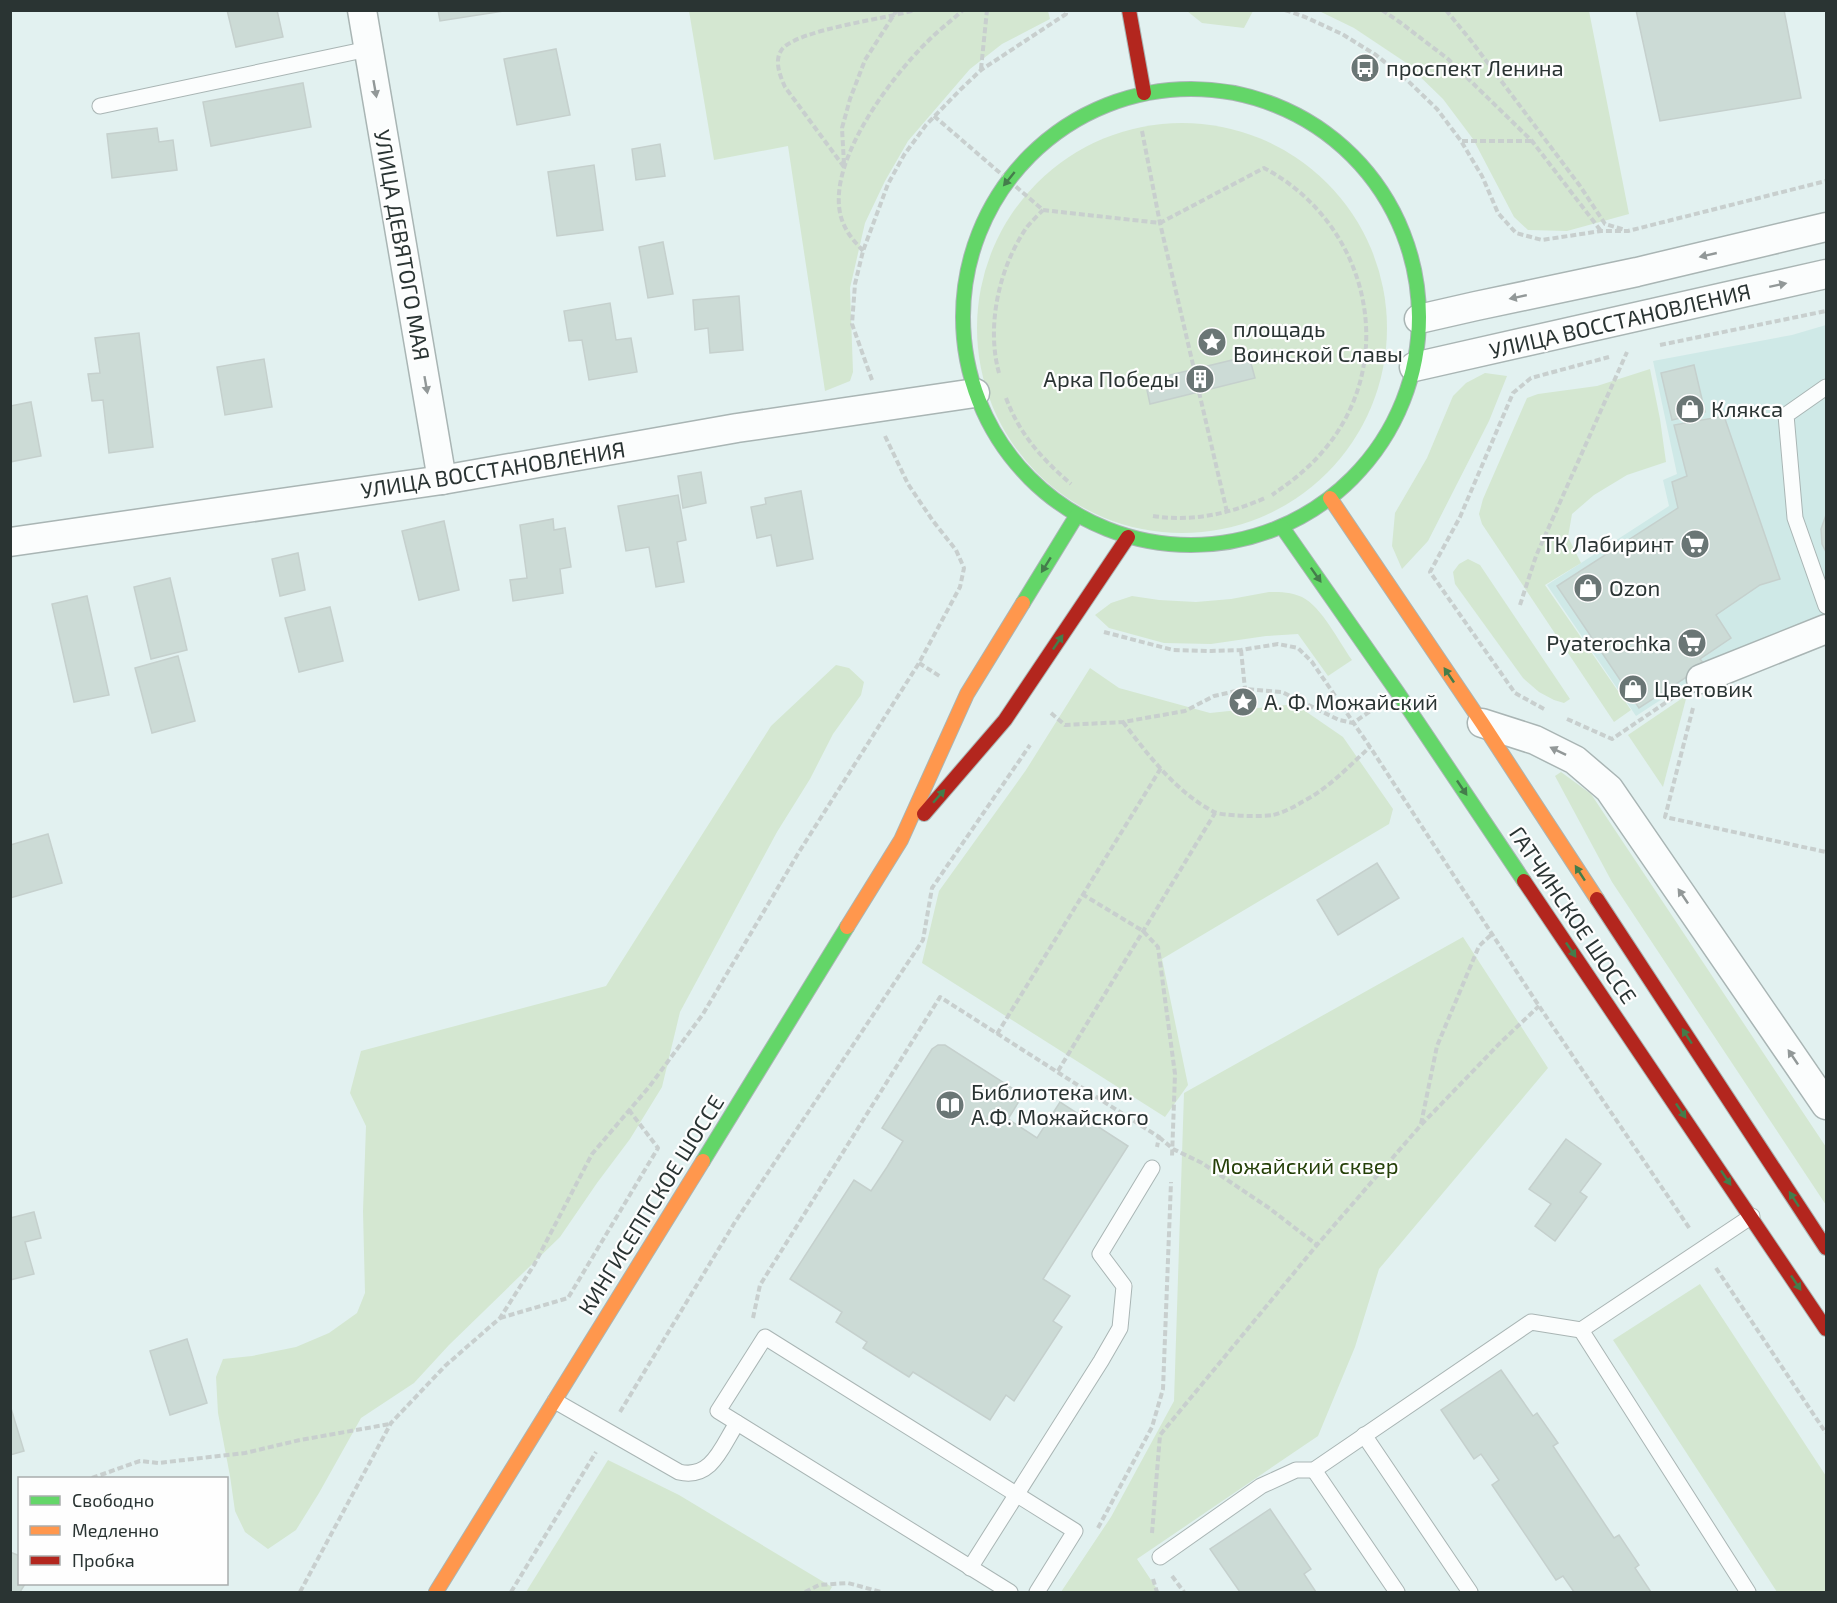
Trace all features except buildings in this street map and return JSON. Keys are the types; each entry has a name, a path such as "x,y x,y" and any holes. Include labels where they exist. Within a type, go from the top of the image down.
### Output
{"main road":[{"path":"1129,10 1144,93"},
{"path":"1185,88 1227,91 1266,101 1304,118 1337,142 1366,170 1389,203 1406,240 1416,279 1419,319 1414,366 1405,398 1386,436 1361,470 1330,498 1307,514 1282,526 1232,542 1180,545 1128,537 1107,530 1077,515 1037,486 1011,459 990,427 975,393 964,351 962,309 967,267 981,227 1006,180 1049,138 1078,118 1110,103 1144,93 1185,88"},
{"name":"ГАТЧИНСКОЕ ШОССЕ","path":"1330,498 1482,723 1827,1248"},
{"name":"КИНГИСЕППСКОЕ ШОССЕ","path":"436,1593 901,840 967,694 1077,515"},
{"name":"ГАТЧИНСКОЕ ШОССЕ","path":"1282,526 1398,693 1827,1329"},
{"name":"КИНГИСЕППСКОЕ ШОССЕ","path":"901,840 1005,720 1128,537"}],"street":[{"name":"УЛИЦА ДЕВЯТОГО МАЯ","path":"362,10 442,480"},
{"name":"УЛИЦА ВОССТАНОВЛЕНИЯ","path":"1419,319 1637,272 1827,227"},
{"name":"УЛИЦА ВОССТАНОВЛЕНИЯ","path":"1414,366 1825,279"},
{"name":"УЛИЦА ВОССТАНОВЛЕНИЯ","path":"10,542 442,480 737,428 975,393"},
{"path":"1701,679 1827,629"},
{"path":"1482,723 1535,740 1575,760 1609,789 1827,1106"}],"lane":[{"path":"100,106 368,50"},
{"path":"1827,387 1786,416 1795,518 1827,606"},
{"path":"970,1568 1120,1328 1124,1286 1100,1254 1152,1168"},
{"path":"1160,1557 1261,1486 1296,1470 1314,1470 1531,1322 1581,1330 1752,1216"},
{"path":"1581,1330 1748,1593"},
{"path":"1010,1593 718,1411 765,1337 1075,1531 1037,1593"},
{"path":"555,1401 679,1472 694,1473 710,1466 737,1423"},
{"path":"1364,1435 1470,1593"},
{"path":"1314,1470 1397,1593"}],"path":[{"path":"844,168 842,128 850,99 865,60 897,10"},
{"path":"844,168 785,87 780,76 778,62 781,50 794,40 811,33 915,10"},
{"path":"863,251 845,228 840,210 839,188 853,143 892,83 929,40 963,10"},
{"path":"981,70 987,10"},
{"path":"872,381 852,324 855,284 863,251 888,184 904,155 934,116 981,70 1066,14 1066,10"},
{"path":"1285,10 1342,34 1376,55 1408,81 1437,109 1461,141 1482,176 1498,213 1516,233 1542,240 1601,231 1628,231 1827,181"},
{"path":"1382,10 1448,59 1532,141 1601,231"},
{"path":"1446,10 1565,167 1605,224 1628,231"},
{"path":"934,116 1043,210 1160,223 1264,168 1282,177 1309,199 1332,225 1349,255 1361,288 1366,321 1365,356 1357,390 1344,421 1324,450 1300,475 1272,494 1241,509 1207,517 1172,519 1148,515"},
{"path":"1142,131 1160,223 1194,369"},
{"path":"1461,141 1532,141"},
{"path":"1000,377 994,330 998,294 1009,260 1027,227 1043,210"},
{"path":"1654,346 1827,311"},
{"path":"1549,712 1515,693 1430,572 1460,517 1513,393 1532,378 1636,350"},
{"path":"1520,605 1536,556 1627,352"},
{"path":"1003,389 1006,400 1023,432 1044,460 1079,489"},
{"path":"1199,392 1227,512"},
{"path":"300,1593 391,1423 445,1366 500,1318 534,1265 592,1154 703,1014 799,852 919,663 960,587 964,568 956,550 908,484 884,433"},
{"path":"1102,632 1173,650 1241,650 1278,644 1299,648 1312,662 1539,1006 1827,1433"},
{"path":"1241,650 1245,689"},
{"path":"919,663 943,678"},
{"path":"1559,716 1612,738 1701,679"},
{"path":"1701,679 1665,817 1827,852"},
{"path":"1051,713 1065,725 1123,722 1185,711 1214,696 1245,689 1282,692 1339,720 1353,723 1380,705"},
{"path":"1045,722 1056,704"},
{"path":"1123,722 1181,789 1215,813 1272,815 1283,811 1303,802 1332,781 1370,747"},
{"path":"511,1593 735,1222 923,940 932,888 1034,738"},
{"path":"997,1034 1161,768"},
{"path":"1058,1071 1215,813"},
{"path":"1082,894 1143,931 1158,946 1175,1074 1172,1160"},
{"path":"1421,1125 1437,1046 1479,946 1492,934"},
{"path":"765,1337 751,1328 760,1285 940,997 1058,1071 1159,1137 1173,1149 1202,1163 1269,1208 1317,1245"},
{"path":"1153,1523 1160,1435 1317,1245 1421,1125 1539,1006"},
{"path":"500,1318 568,1298 658,1148 629,1110"},
{"path":"1152,1168 1159,1137"},
{"path":"1094,1535 1152,1427 1163,1389 1172,1172"},
{"path":"97,1477 140,1461 158,1463 245,1453 391,1423"},
{"path":"1152,1427 1160,1435"},
{"path":"806,1593 819,1585 848,1583 881,1593"}],"shaded area":[{"path":"1826,325 1826,621 1705,671 1636,716 1547,585 1669,506 1663,480 1677,474 1653,361 1792,335"}],"green space":[{"path":"689,11 1048,11 1050,19 1002,44 970,69 908,141 865,223 850,288 853,372 850,381 825,391 788,146 714,160"},
{"path":"1187,11 1253,11 1244,28 1202,23"},
{"path":"1319,11 1589,11 1629,214 1567,231 1528,230 1514,217 1473,139 1443,99 1405,62 1354,28"},
{"path":"1182,123 1222,127 1260,139 1296,158 1327,183 1352,214 1371,250 1383,288 1387,328 1383,368 1371,406 1352,442 1327,473 1296,498 1260,517 1222,529 1182,533 1142,529 1104,517 1068,498 1037,473 1012,442 993,406 981,368 977,328 981,288 993,250 1012,214 1037,183 1068,158 1104,139 1142,127"},
{"path":"1650,369 1666,462 1627,475 1594,495 1572,514 1568,537 1581,563 1545,585 1631,710 1614,722 1482,524 1479,514 1483,499 1527,398 1538,394 1597,386"},
{"path":"1485,373 1507,376 1489,421 1428,541 1402,569 1392,546 1395,513 1427,458 1453,396 1466,383"},
{"path":"1468,559 1480,565 1570,699 1564,703 1554,700 1539,692 1523,678 1455,584 1453,572 1459,564"},
{"path":"1269,592 1294,594 1309,602 1323,617 1352,660 1328,676 1298,634 1211,644 1164,643 1109,628 1095,615 1111,603 1132,596 1196,602"},
{"path":"836,665 849,668 864,682 861,695 833,734 810,779 777,832 680,1012 662,1087 630,1139 560,1237 449,1345 414,1383 361,1418 296,1530 268,1549 245,1532 235,1511 218,1413 216,1377 223,1359 296,1347 329,1333 357,1313 365,1293 363,1211 366,1126 350,1093 361,1051 606,986 771,726"},
{"path":"1090,668 1119,688 1210,713 1295,704 1343,737 1393,809 1389,824 1162,959 1188,1085 1165,1117 922,963 939,891 1026,770"},
{"path":"1687,695 1663,787 1628,735"},
{"path":"1561,772 1591,794 1826,1147 1826,1205 1612,882 1555,776"},
{"name":"Можайский сквер","path":"1463,937 1548,1068 1379,1269 1355,1347 1318,1436 1137,1559 1159,1592 1061,1592 1111,1517 1174,1401 1184,1093"},
{"path":"1700,1284 1826,1476 1826,1592 1777,1592 1613,1340"},
{"path":"608,1460 679,1495 832,1587 829,1592 526,1592"}],"traffic: fast":[{"path":"1191,89 1235,93 1278,106 1318,127 1352,156 1381,190 1402,230 1415,273 1419,317 1415,361 1402,404 1381,444 1352,478 1318,507 1278,528 1235,541 1191,545 1147,541 1104,528 1064,507 1030,478 1001,444 980,404 967,361 963,317 967,273 980,230 1001,190 1030,156 1064,127 1104,106 1147,93 1191,89"},
{"path":"1023,603 1077,515"},
{"path":"1282,527 1398,693 1524,881"},
{"path":"703,1161 847,927"}],"traffic: slow":[{"path":"1330,498 1482,723 1597,899"},
{"path":"847,927 901,840 967,694 1023,603"},
{"path":"436,1592 703,1161"}],"traffic: jam":[{"path":"1129,10 1144,93"},
{"path":"924,814 1005,720 1128,537"},
{"path":"1524,881 1826,1329"},
{"path":"1597,899 1826,1248"}],"place":[{"name":"проспект Ленина","path":"1365,68"},
{"name":"площадь Воинской Славы","path":"1212,342"},
{"name":"Арка Победы","path":"1200,379"},
{"name":"Клякса","path":"1690,409"},
{"name":"ТК Лабиринт","path":"1695,544"},
{"name":"Ozon","path":"1588,588"},
{"name":"Pyaterochka","path":"1692,643"},
{"name":"Цветовик","path":"1633,689"},
{"name":"А. Ф. Можайский","path":"1243,702"},
{"name":"Библиотека им. А.Ф. Можайского","path":"950,1105"}]}
